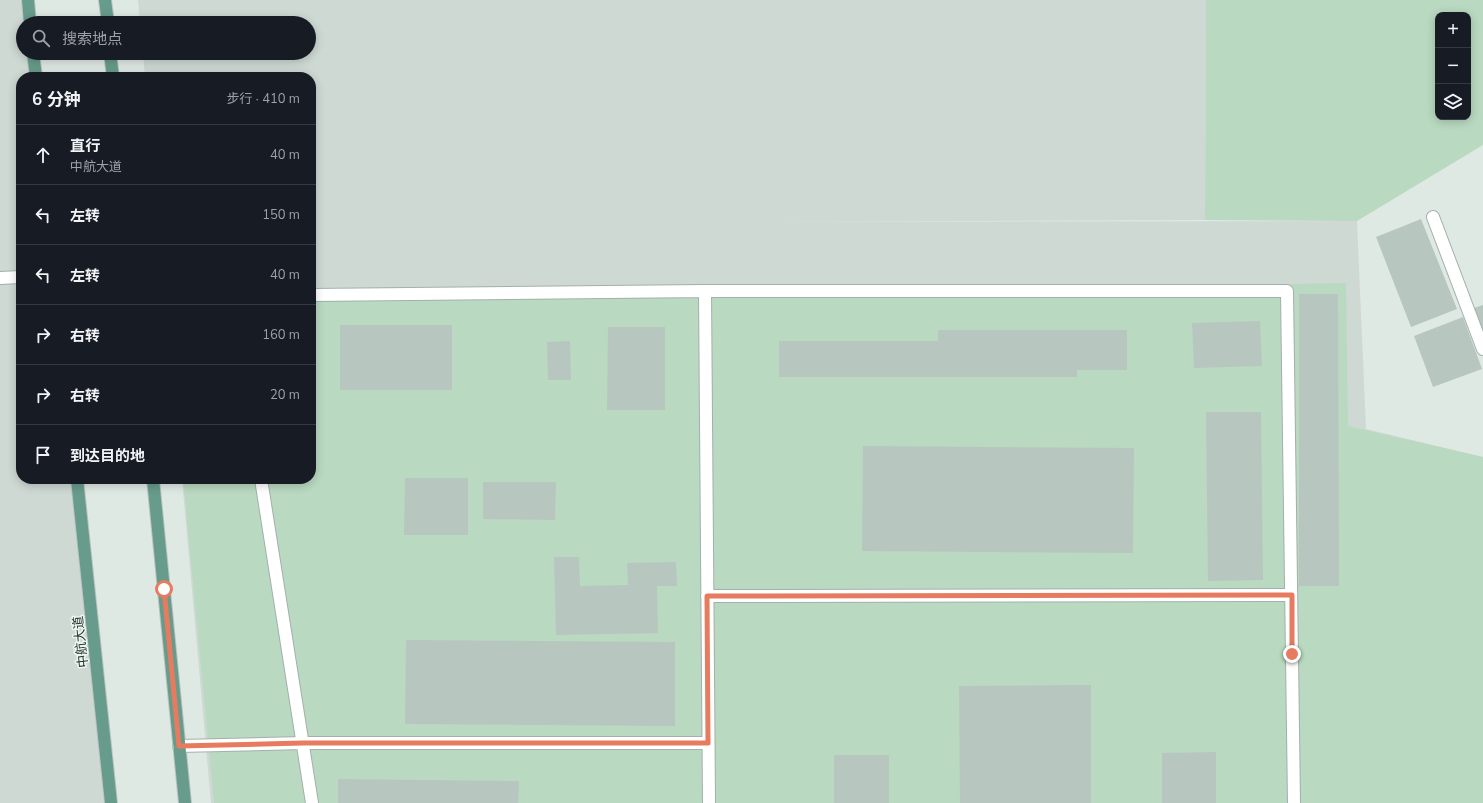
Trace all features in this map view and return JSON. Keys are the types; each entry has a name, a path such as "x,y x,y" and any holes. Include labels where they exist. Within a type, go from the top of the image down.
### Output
{"main road":[{"path":"28,0 29,16"},
{"path":"105,0 107,16"},
{"path":"35,60 36,72"},
{"path":"111,60 112,72"},
{"name":"中航大道","path":"78,484 111,803"},
{"path":"153,484 185,803"}],"lane":[{"path":"1433,218 1483,349"},
{"path":"0,278 16,277"},
{"path":"316,295 705,291 1287,291 1294,803"},
{"path":"705,291 709,803"},
{"path":"262,484 312,803"},
{"path":"707,596 1292,595"},
{"path":"179,746 303,743 708,743"}],"shaded area":[{"path":"0,0 28,0 30,16 16,16 16,60 35,60 36,72 16,72 16,484 78,484 111,803 0,803"},
{"path":"138,0 1206,0 1205,220 748,222 1357,221 1366,429 1483,457 1483,803 211,803 182,484 316,484 316,72 145,72 144,60 316,60 316,16 139,16"}],"green space":[{"path":"1206,0 1483,0 1483,145 1357,221 1205,220"},
{"path":"1346,283 1348,426 1483,457 1483,803 214,803 183,484 316,484 316,296 1287,291 1293,284"}],"building":[{"path":"1421,219 1457,309 1411,327 1376,237"},
{"path":"1299,294 1338,294 1339,586 1299,586"},
{"path":"1483,305 1483,331 1474,308"},
{"path":"1463,317 1482,369 1433,387 1414,336"},
{"path":"1260,321 1262,366 1194,368 1192,323"},
{"path":"340,325 452,325 452,390 340,390"},
{"path":"608,327 665,327 665,410 607,410"},
{"path":"938,330 1127,330 1127,370 1077,370 1077,377 779,377 779,341 938,341"},
{"path":"570,341 571,380 548,380 547,342"},
{"path":"1206,412 1261,412 1263,580 1208,581"},
{"path":"863,446 1134,448 1133,553 862,551"},
{"path":"405,478 468,478 468,535 404,535"},
{"path":"483,482 556,482 555,520 483,519"},
{"path":"554,557 579,557 580,586 628,585 627,563 676,562 677,586 657,586 658,633 556,635"},
{"path":"406,640 675,642 675,726 405,724"},
{"path":"1091,685 1091,803 960,803 959,686"},
{"path":"1216,752 1216,803 1162,803 1162,753"},
{"path":"834,755 889,755 889,803 834,803"},
{"path":"338,779 519,781 518,803 338,803"}],"route":[{"path":"164,589 179,746 303,743 708,743 707,596 1292,595 1292,654"}]}
